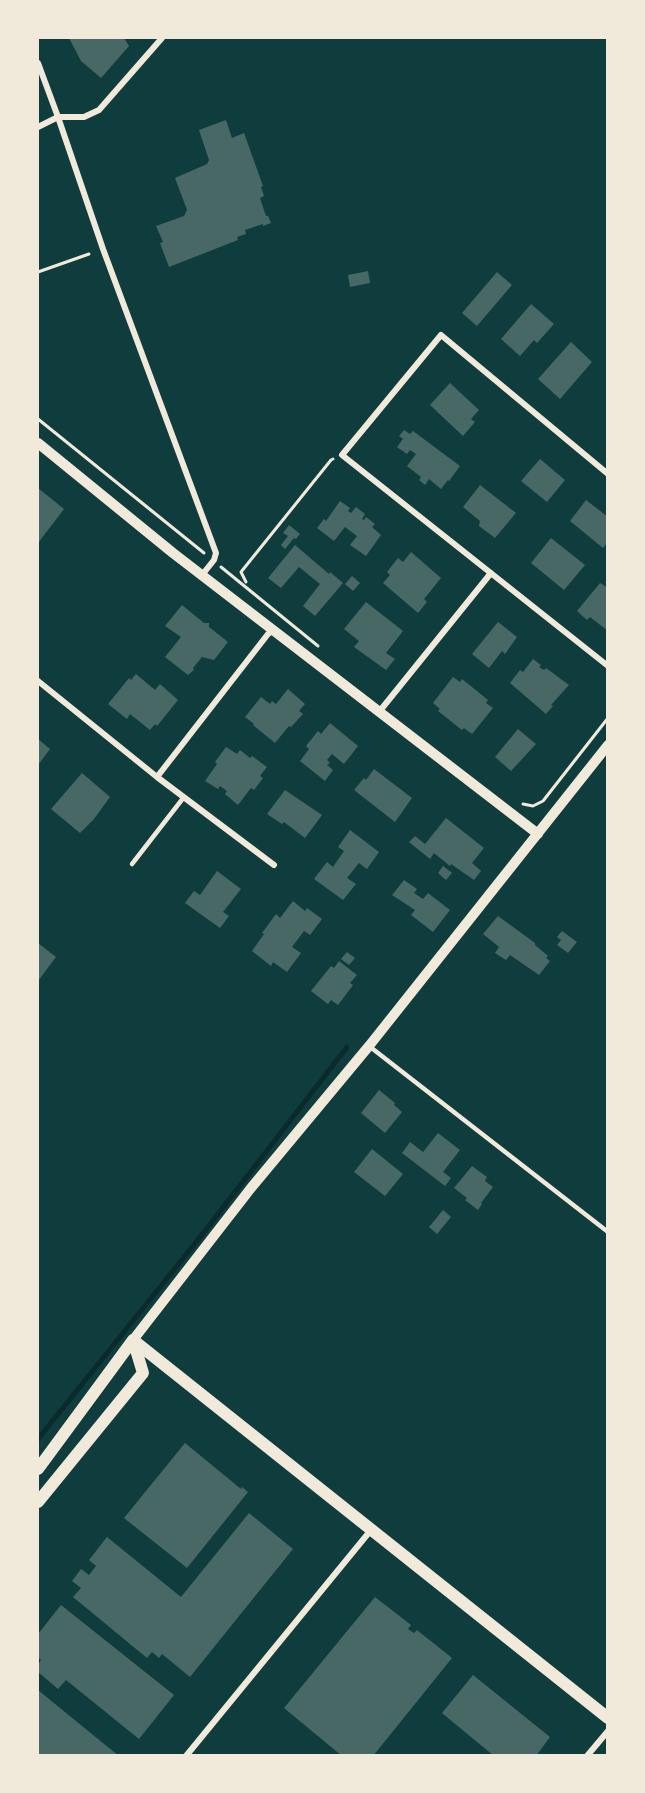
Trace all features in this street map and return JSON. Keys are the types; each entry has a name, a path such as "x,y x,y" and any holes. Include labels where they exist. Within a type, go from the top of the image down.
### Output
{"main road":[{"path":"133,1340 608,1718"},
{"path":"133,1340 143,1373"},
{"path":"38,1468 133,1340"},
{"path":"38,1502 156,1357"}],"street":[{"path":"38,127 58,117 84,117 99,110 162,38"},
{"path":"38,63 103,249 216,553 214,560 202,575"},
{"path":"608,474 441,335 342,455 608,666"},
{"path":"38,443 202,575 538,834"},
{"path":"379,712 491,573"},
{"path":"157,777 268,634 274,630"},
{"path":"38,681 157,777 274,865"},
{"path":"133,1340 251,1188 369,1046 608,745"},
{"path":"186,1755 371,1529"},
{"path":"587,1755 608,1731"}],"lane":[{"path":"132,864 184,797"},
{"path":"369,1046 608,1232"}],"path":[{"path":"38,273 89,254"},
{"path":"38,419 193,544"},
{"path":"246,582 241,572 331,460 342,455"},
{"path":"239,582 322,648"},
{"path":"515,799 524,805 533,806 543,801 608,718"}],"building":[{"path":"69,38 124,38 129,46 101,78 81,61"},
{"path":"226,120 232,138 244,133 263,186 261,187 264,196 260,198 271,223 245,230 246,234 237,237 238,240 169,267 160,243 163,242 156,226 184,216 187,210 175,178 207,164 209,160 199,130"},
{"path":"368,271 370,283 350,287 348,275"},
{"path":"497,272 512,285 477,326 462,313"},
{"path":"531,304 554,324 537,343 534,340 520,356 501,339"},
{"path":"571,342 592,362 560,399 538,379"},
{"path":"450,383 479,410 471,419 475,422 463,436 430,405"},
{"path":"404,430 410,434 413,431 460,466 441,489 429,479 425,485 419,480 421,477 407,466 416,454 410,450 407,454 397,447 403,439 399,436"},
{"path":"540,459 565,480 547,502 521,481"},
{"path":"480,485 516,513 495,538 479,526 480,521 463,507"},
{"path":"38,488 64,509 38,543"},
{"path":"586,500 608,517 608,542 603,548 570,521"},
{"path":"340,501 350,508 348,511 351,513 356,507 365,514 362,519 366,517 375,524 372,527 381,535 366,556 350,545 357,536 345,527 334,541 317,528 324,519 326,521"},
{"path":"289,525 300,534 285,549 281,545 288,536 283,533"},
{"path":"551,538 585,565 564,590 531,563"},
{"path":"295,545 343,583 315,616 303,606 320,584 299,567 281,588 268,578"},
{"path":"411,552 441,578 424,599 427,602 418,613 383,583 390,575 387,572 398,558 403,562"},
{"path":"352,576 360,583 353,591 345,584"},
{"path":"600,583 608,588 608,631 590,617 587,620 577,611"},
{"path":"366,602 403,631 386,653 395,659 386,670 354,647 359,641 344,629"},
{"path":"182,605 204,623 209,623 209,627 228,642 214,660 202,657 188,675 165,657 181,637 165,626"},
{"path":"498,622 517,637 505,654 502,651 489,668 472,654"},
{"path":"533,659 541,665 539,667 544,670 546,668 569,685 546,714 510,683"},
{"path":"136,674 155,690 160,684 178,700 157,726 155,724 150,730 130,714 127,719 108,704 129,678 131,680"},
{"path":"453,677 460,682 462,679 488,700 486,703 493,708 472,734 464,728 462,730 438,711 440,709 433,703"},
{"path":"288,689 305,704 299,711 303,714 275,743 245,717 261,697 270,704 272,701 276,704"},
{"path":"330,723 358,746 344,764 332,754 327,760 330,763 327,765 333,770 325,781 300,761 309,749 306,746 318,731 321,734"},
{"path":"518,729 536,744 511,771 495,757"},
{"path":"38,739 50,749 38,765"},
{"path":"226,747 237,754 240,750 267,767 260,776 263,778 254,790 251,788 238,805 225,794 227,791 220,786 218,789 205,781"},
{"path":"374,769 412,798 395,822 354,790"},
{"path":"82,773 110,797 80,833 51,809"},
{"path":"285,790 322,815 305,838 284,822 282,824 267,814"},
{"path":"446,818 484,848 472,863 481,871 474,880 451,864 450,866 434,853 430,859 409,842 415,836 425,844"},
{"path":"350,830 379,852 367,869 359,863 347,878 356,884 343,900 314,879 327,862 333,867 344,851 338,847"},
{"path":"443,866 452,873 446,880 438,873"},
{"path":"217,871 241,889 223,912 229,916 220,928 185,903 194,891 200,895"},
{"path":"404,880 417,889 414,893 423,899 428,893 450,910 433,932 411,915 415,910 392,895"},
{"path":"293,901 305,911 307,908 322,919 310,935 304,931 292,947 301,953 287,972 273,962 271,966 252,951 276,914 280,918"},
{"path":"498,916 535,943 548,956 546,958 550,961 539,975 510,955 506,960 495,953 499,947 483,934"},
{"path":"562,931 577,942 568,953 557,945 561,940 557,937"},
{"path":"38,943 56,957 38,981"},
{"path":"347,952 355,958 349,965 341,959"},
{"path":"339,961 357,975 350,983 353,985 338,1005 331,1000 328,1004 311,991 331,966 334,968"},
{"path":"379,1090 402,1112 385,1133 361,1113"},
{"path":"438,1133 460,1150 443,1172 451,1178 445,1186 402,1153 410,1142 423,1152"},
{"path":"372,1149 403,1174 385,1196 354,1172"},
{"path":"472,1166 487,1177 485,1181 493,1187 478,1210 454,1188"},
{"path":"443,1210 451,1217 437,1234 429,1227"},
{"path":"185,1443 241,1489 242,1487 248,1492 187,1568 124,1518"},
{"path":"249,1513 293,1549 190,1677 162,1654 159,1658 152,1652 147,1658 73,1597 81,1588 72,1581 81,1569 89,1575 96,1566 89,1560 107,1537 181,1597"},
{"path":"375,1597 411,1625 408,1629 414,1633 417,1630 452,1658 373,1756 342,1756 284,1708"},
{"path":"61,1605 174,1695 139,1739 66,1680 58,1689 38,1672 41,1660 38,1657 38,1634"},
{"path":"473,1675 550,1737 536,1756 494,1756 442,1713"},
{"path":"38,1690 82,1726 119,1756 38,1756"}],"waterway":[{"path":"38,1439 201,1236 347,1047"}]}
